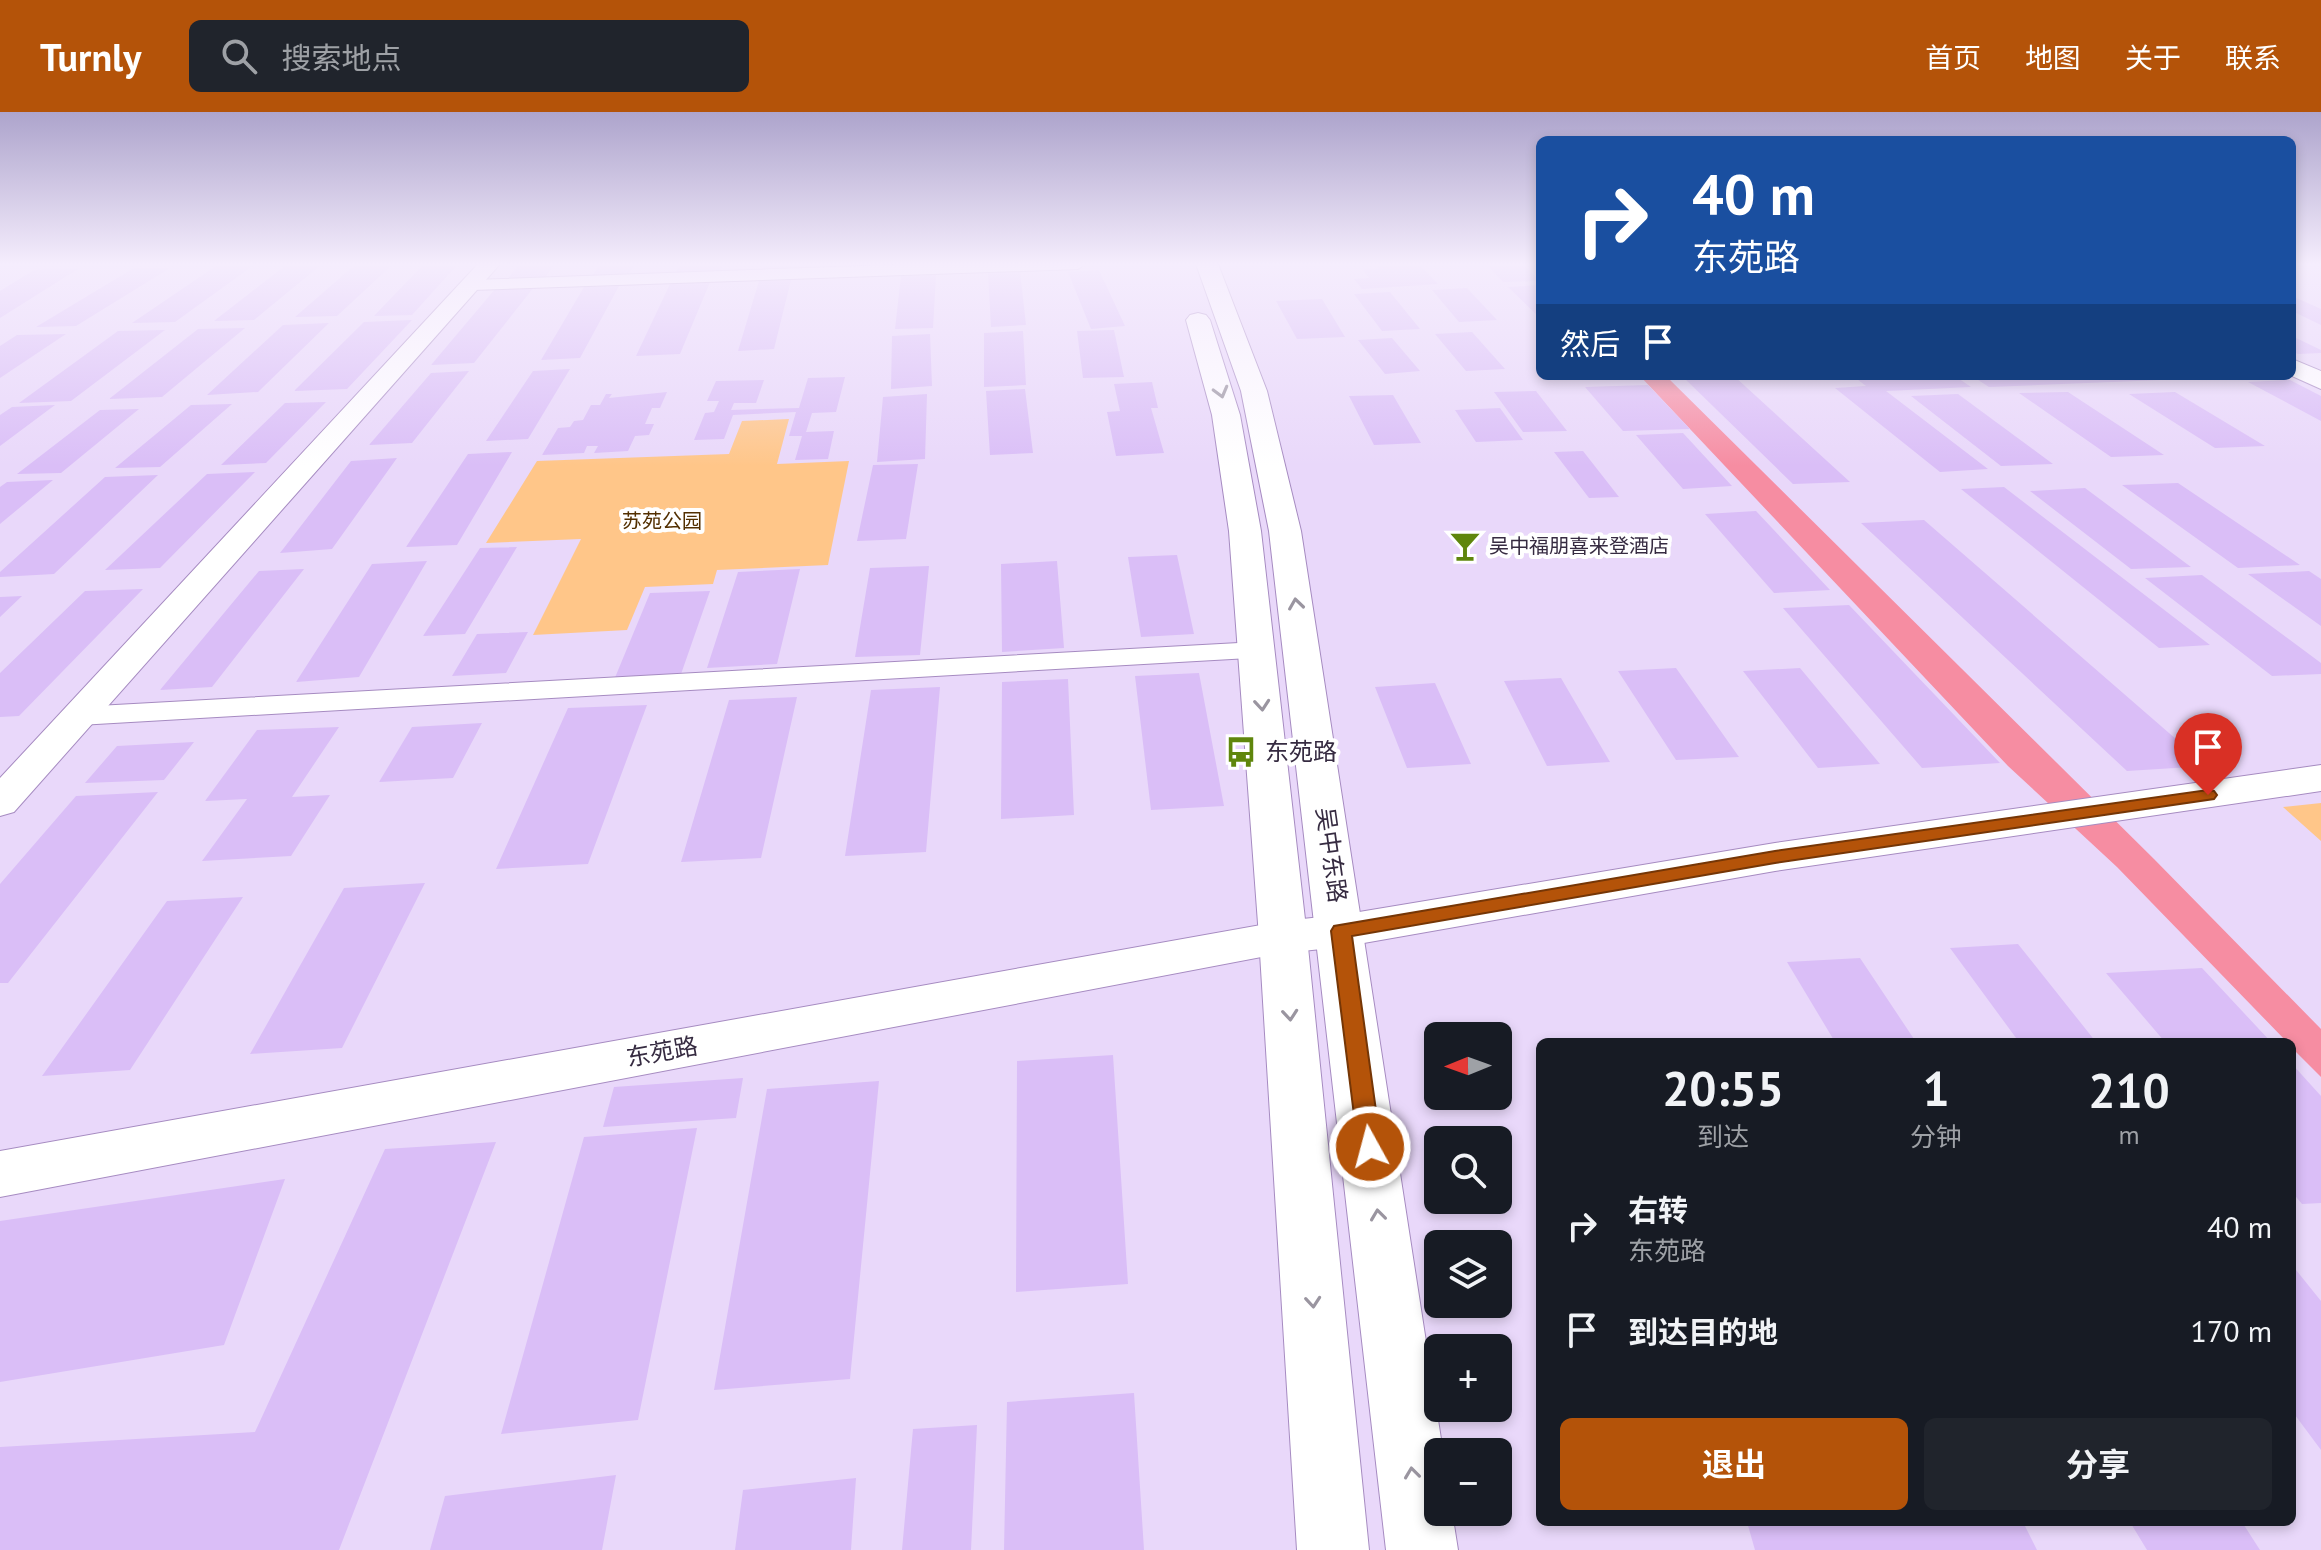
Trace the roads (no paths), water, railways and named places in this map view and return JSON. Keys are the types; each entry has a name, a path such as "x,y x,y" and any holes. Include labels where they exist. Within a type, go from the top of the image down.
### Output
{"main road":[{"path":"1201,331 1221,392 1245,531 1283,937 1333,1550"},
{"name":"吴中东路","path":"1232,331 1254,391 1274,470 1341,931 1422,1550"}],"street":[{"path":"0,803 429,331"},
{"path":"2296,368 2321,381"},
{"path":"79,716 1257,651"},
{"name":"东苑路","path":"0,1174 1283,937 1341,931 1775,857 2321,778"}],"place":[{"name":"吴中福朋喜来登酒店","path":"1465,546"},
{"name":"东苑路","path":"1241,752"}],"park label":[{"name":"苏苑公园","path":"662,521"}]}
